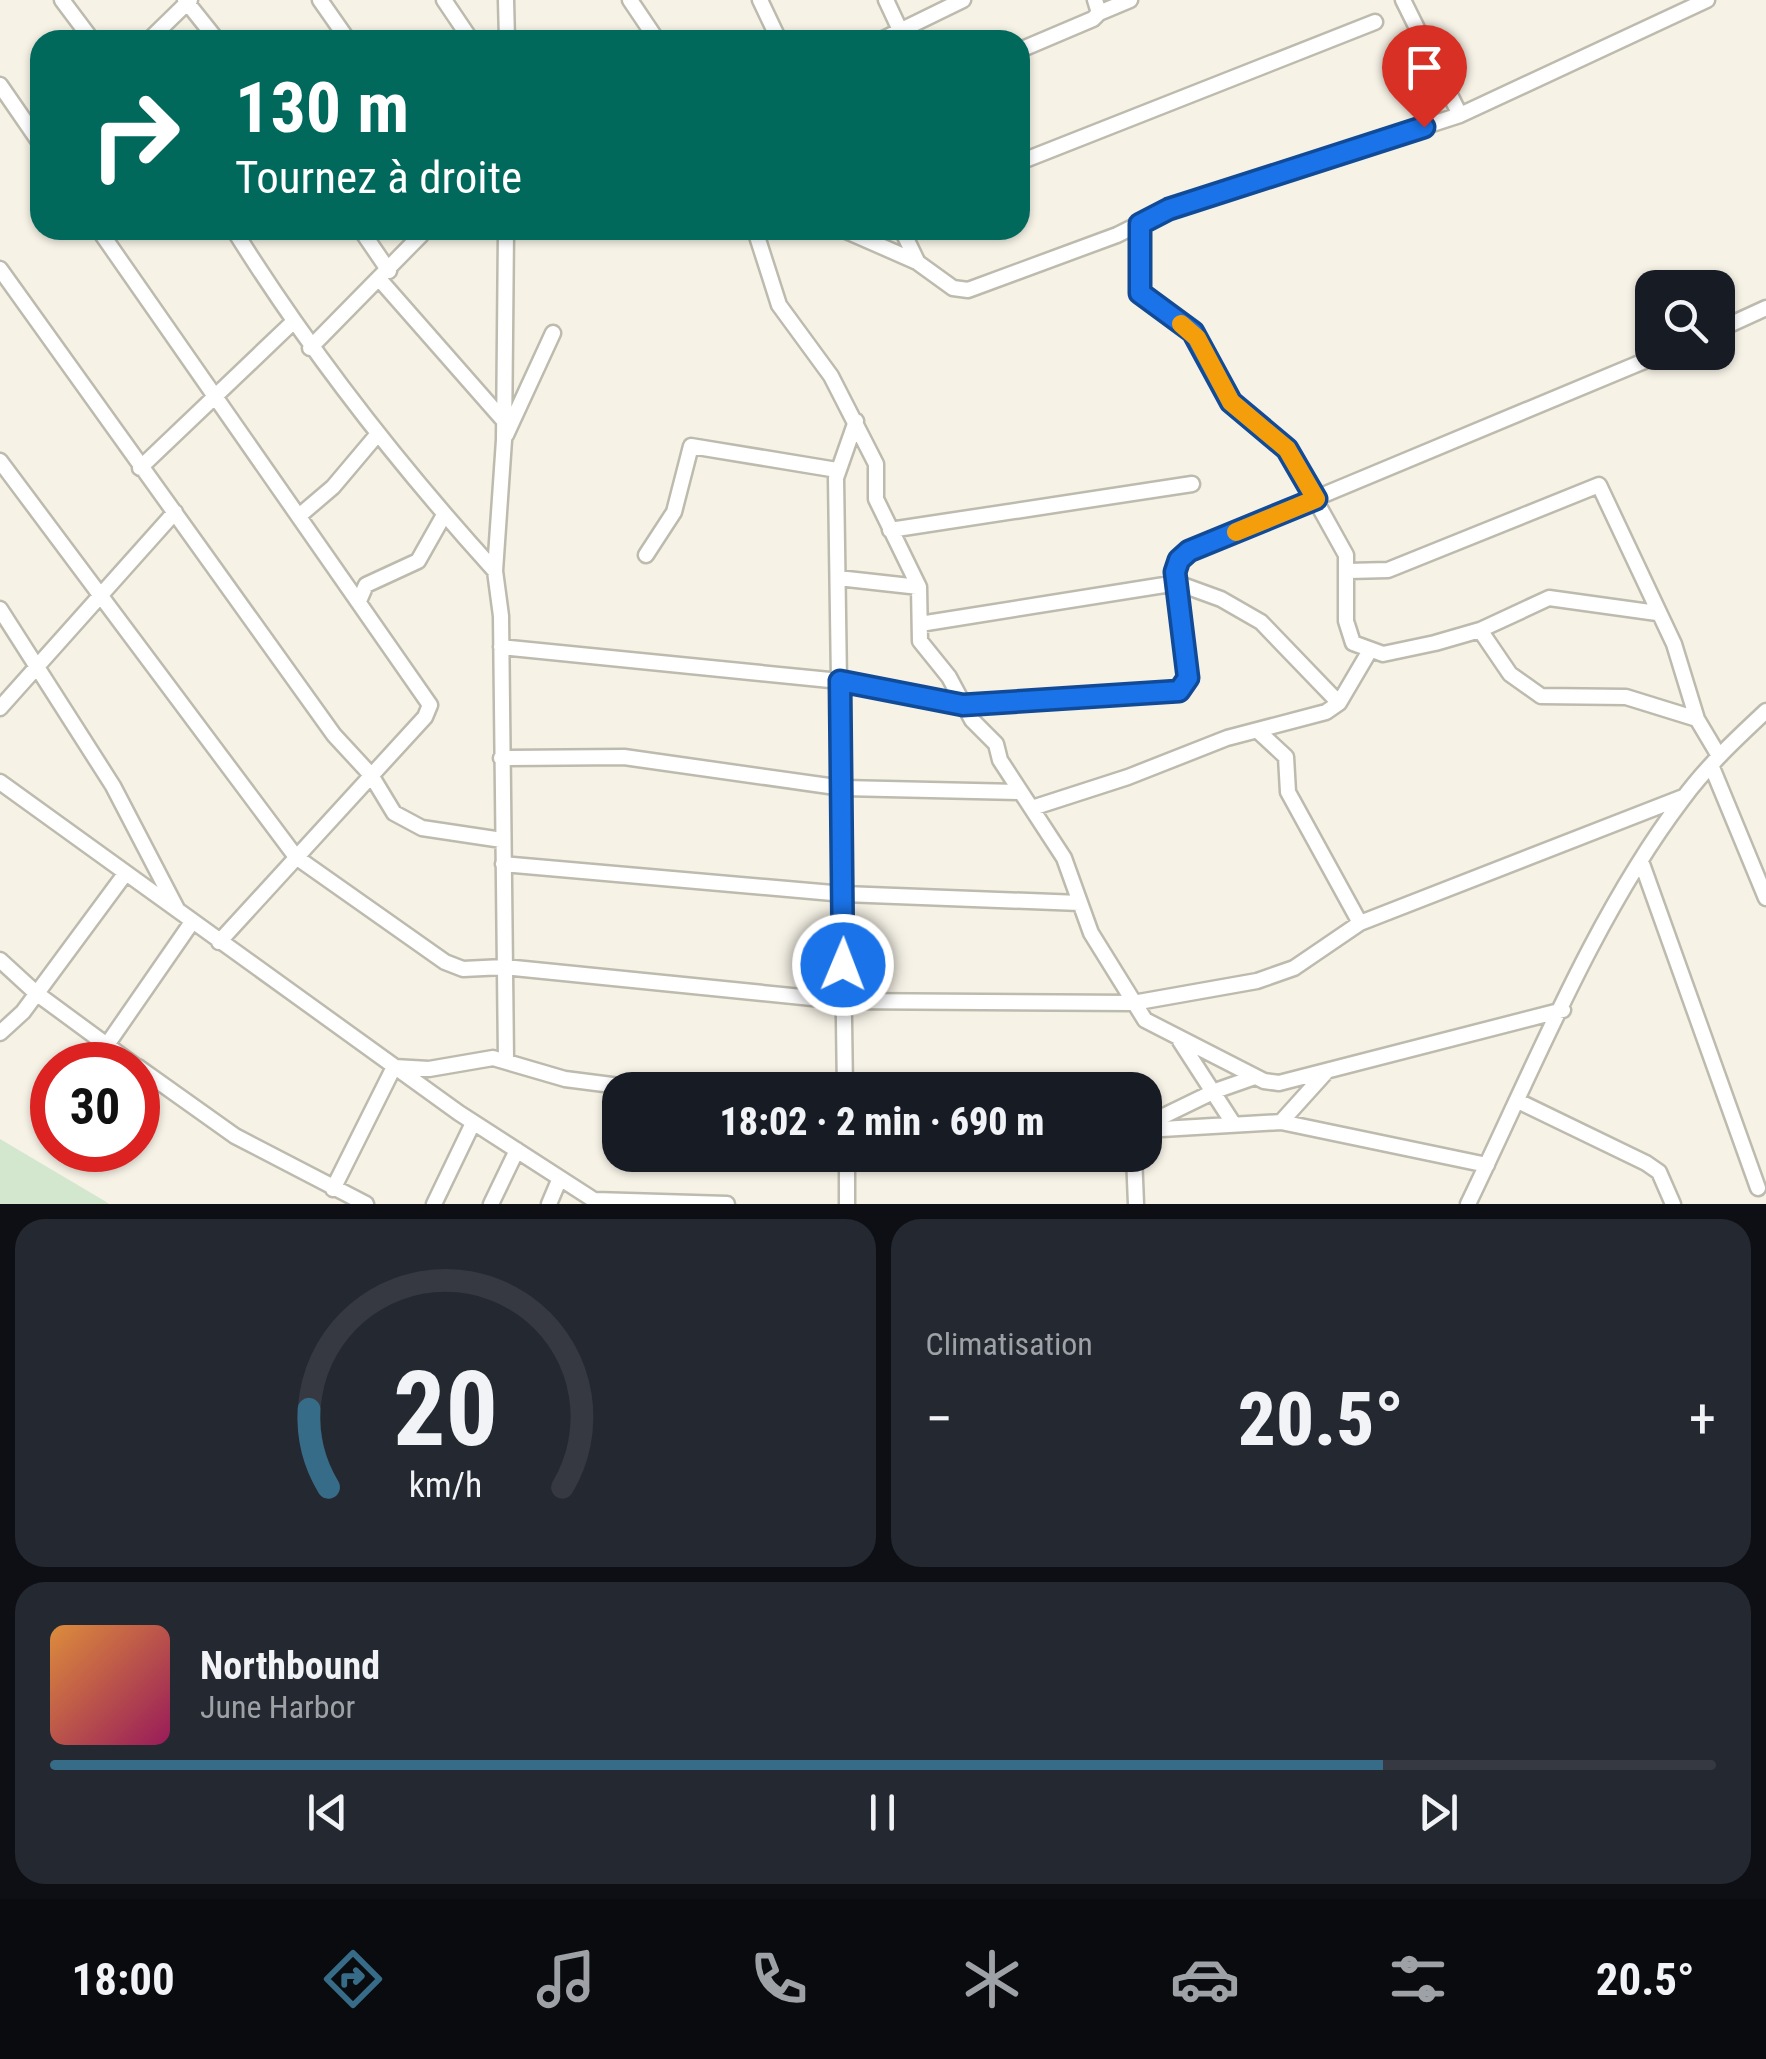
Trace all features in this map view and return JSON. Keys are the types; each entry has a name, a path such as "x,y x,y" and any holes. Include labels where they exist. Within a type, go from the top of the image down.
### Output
{"street":[{"path":"62,0 84,30"},
{"path":"320,0 341,30"},
{"path":"444,0 464,30"},
{"path":"506,0 507,30"},
{"path":"630,0 650,30"},
{"path":"760,0 774,30"},
{"path":"886,0 900,30 962,0"},
{"path":"1030,44 1097,6 1130,0"},
{"path":"1403,0 1460,116"},
{"path":"884,240 953,288 968,290 1140,224 1169,209 1460,116 1706,0"},
{"path":"159,30 187,1 210,30"},
{"path":"1030,158 1374,22"},
{"path":"0,85 30,128"},
{"path":"1140,224 1140,293 1193,332 1231,402 1287,449 1346,555 1346,621 1353,643 1369,652 1394,652 1480,630 1549,598 1657,613"},
{"path":"107,240 430,705 425,717 219,942"},
{"path":"240,240 310,348 376,436 495,570"},
{"path":"366,240 385,276 504,422"},
{"path":"310,348 385,276 416,240"},
{"path":"503,240 504,440 495,570 501,647 506,1060"},
{"path":"758,240 779,305 831,376 876,464 876,500 919,587 920,642 948,677 963,705 996,744 1000,760 1064,858 1091,933 1144,1020 1255,1077 1278,1083 1563,1010"},
{"path":"907,240 917,262"},
{"path":"0,268 140,468 334,735 371,775 394,813 422,828 502,840"},
{"path":"1735,322 1766,308"},
{"path":"140,468 292,322"},
{"path":"504,440 553,334"},
{"path":"501,647 840,681 963,705 1179,691 1188,678 1176,565 1189,551 1635,365"},
{"path":"844,1072 838,470 856,421"},
{"path":"299,516 334,487 376,436"},
{"path":"646,554 674,512 690,446 838,470"},
{"path":"0,461 99,599 296,857 445,962 463,969 504,967 842,1001 1133,1003 1257,980 1314,957 1360,923 1684,797"},
{"path":"890,530 1192,484"},
{"path":"1348,571 1388,570 1599,485 1674,644 1697,719 1766,898"},
{"path":"0,708 175,512"},
{"path":"360,601 366,585 418,561 444,514"},
{"path":"838,578 919,587"},
{"path":"920,624 1177,583 1222,599 1260,622 1338,702"},
{"path":"0,609 113,786 186,918"},
{"path":"1480,630 1510,674 1541,696 1626,696 1697,719"},
{"path":"1032,808 1258,731 1306,719 1338,702 1369,652"},
{"path":"1489,1204 1470,1200 1641,861 1684,797 1715,760 1766,712"},
{"path":"1258,731 1286,756 1288,792 1360,923"},
{"path":"502,758 624,757 843,788 1021,792"},
{"path":"0,782 394,1068 598,1202 727,1204"},
{"path":"1641,861 1758,1188"},
{"path":"502,864 844,894 1080,903"},
{"path":"0,1033 36,994 125,874"},
{"path":"108,1042 186,918"},
{"path":"0,960 36,994 101,1042"},
{"path":"1176,1037 1233,1123"},
{"path":"394,1068 429,1069 506,1060 565,1079 602,1084"},
{"path":"333,1190 394,1068"},
{"path":"1281,1122 1327,1070"},
{"path":"1162,1119 1214,1091 1255,1077"},
{"path":"160,1083 235,1136 366,1204"},
{"path":"1518,1101 1646,1163 1658,1172 1673,1204"},
{"path":"434,1204 473,1122"},
{"path":"1162,1127 1281,1122 1488,1165"},
{"path":"491,1204 517,1150"},
{"path":"847,1172 848,1204"},
{"path":"1135,1172 1136,1204"},
{"path":"549,1204 560,1178"}],"green space":[{"path":"0,1139 30,1157 30,1172 56,1172 109,1204 0,1204"}],"slow traffic":[{"path":"1181,324 1197,338 1231,402 1287,449 1316,499 1236,532"}],"route":[{"path":"843,965 840,681 963,705 1179,691 1188,678 1175,572 1179,560 1189,551 1316,499 1287,449 1231,402 1193,332 1140,293 1136,286 1140,224 1169,209 1424,127"}]}
